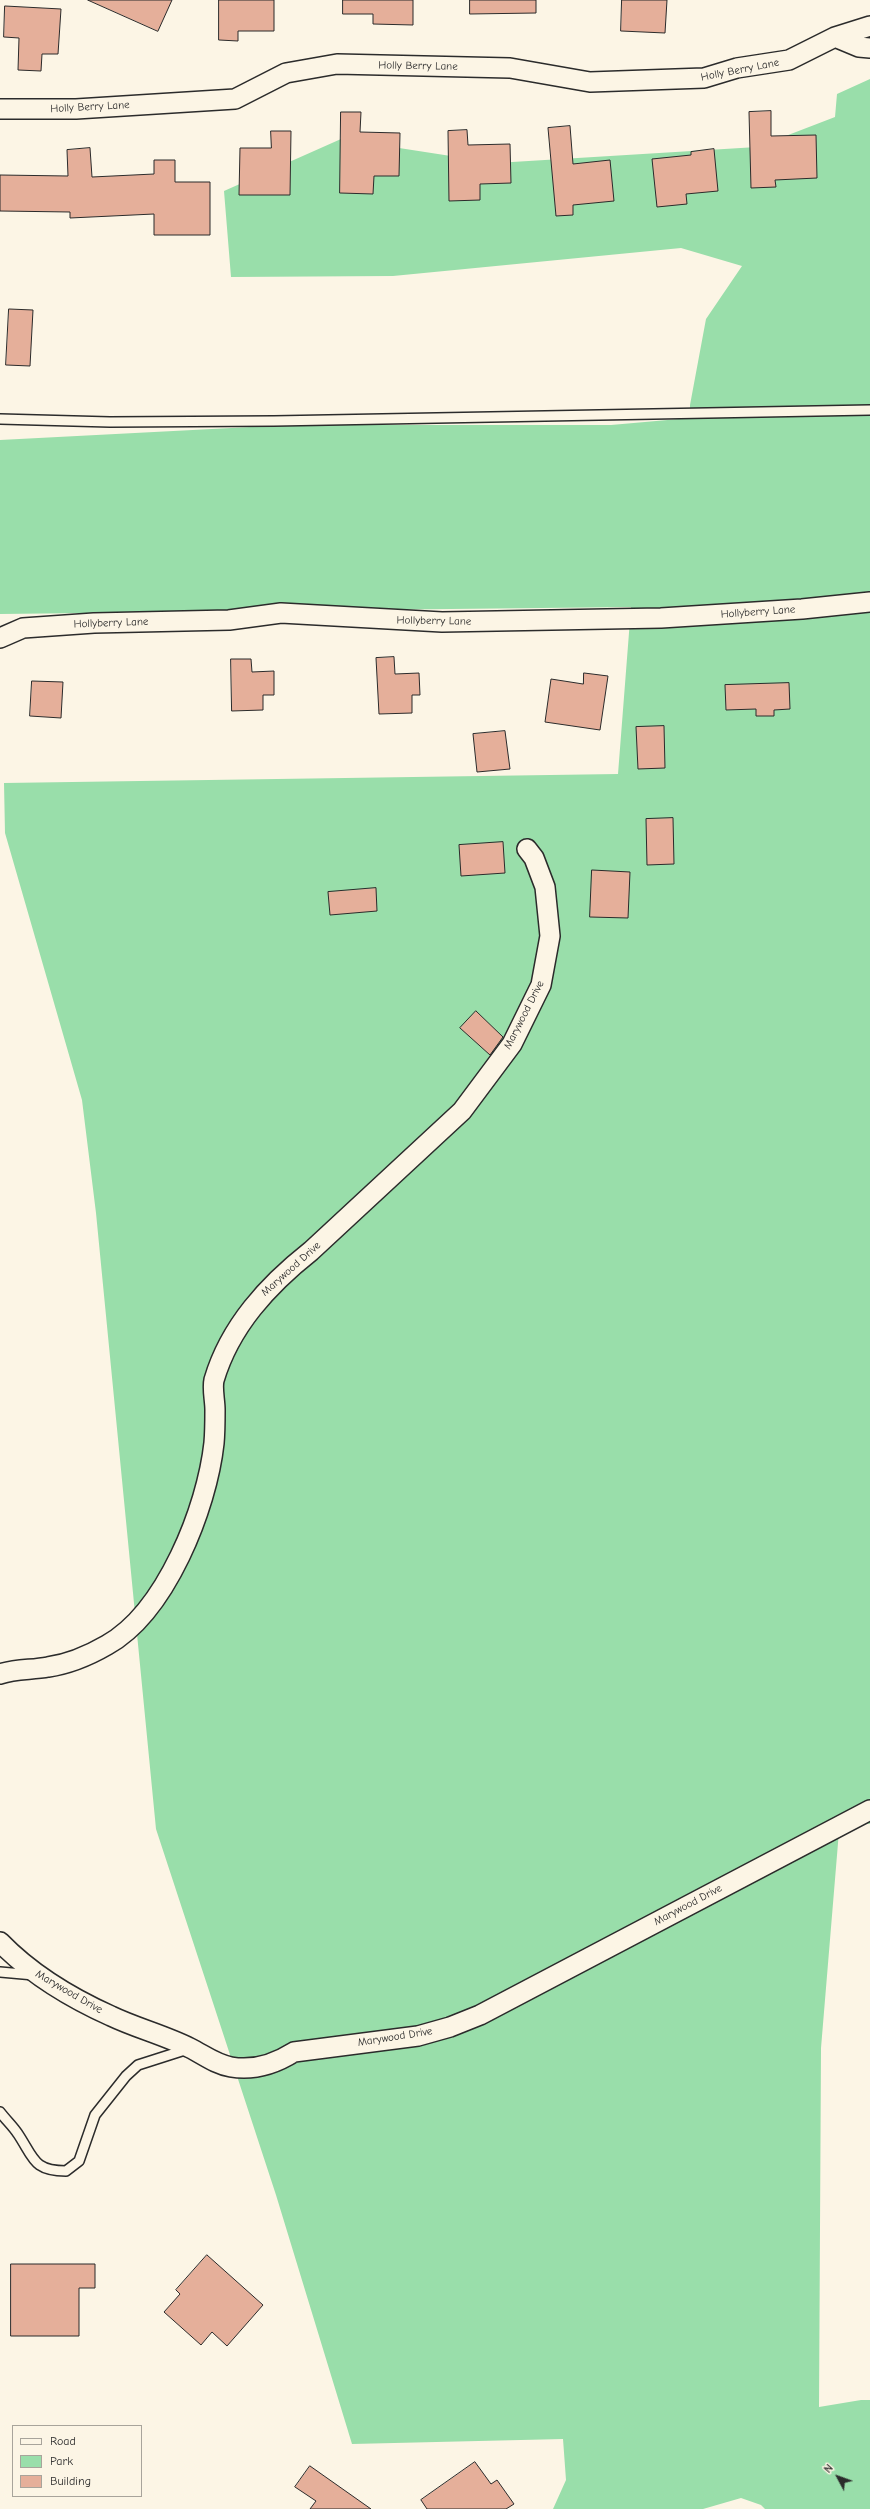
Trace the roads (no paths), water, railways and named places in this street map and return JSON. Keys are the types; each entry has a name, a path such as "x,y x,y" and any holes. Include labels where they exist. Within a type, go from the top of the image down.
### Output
{"street":[{"name":"Holly Berry Lane","path":"0,109 76,109 235,99 286,73 336,64 510,68 590,82 704,78 737,68 789,60 835,37 870,26"},
{"path":"835,37 859,47 870,48"},
{"name":"Hollyberry Lane","path":"0,638 23,628 94,623 229,620 281,613 442,622 661,618 802,609 870,602"},
{"name":"Marywood Drive","path":"0,1674 52,1667 78,1660 108,1645 145,1612 174,1568 201,1507 214,1442 214,1381 226,1350 242,1322 261,1295 285,1272 311,1252 462,1110 512,1044 541,985 550,936 545,887 534,858 527,849"},
{"name":"Marywood Drive","path":"0,1942 37,1976 110,2016 190,2048 216,2063 232,2067 248,2068 275,2062 294,2052 418,2036 450,2028 480,2015 870,1810"}],"lane":[{"path":"0,419 110,422 274,421 870,410"},
{"path":"0,1972 37,1976"},
{"path":"0,2112 19,2135 26,2150 36,2162 50,2171 66,2171 79,2161 95,2115 126,2076 138,2065 190,2048"}]}
